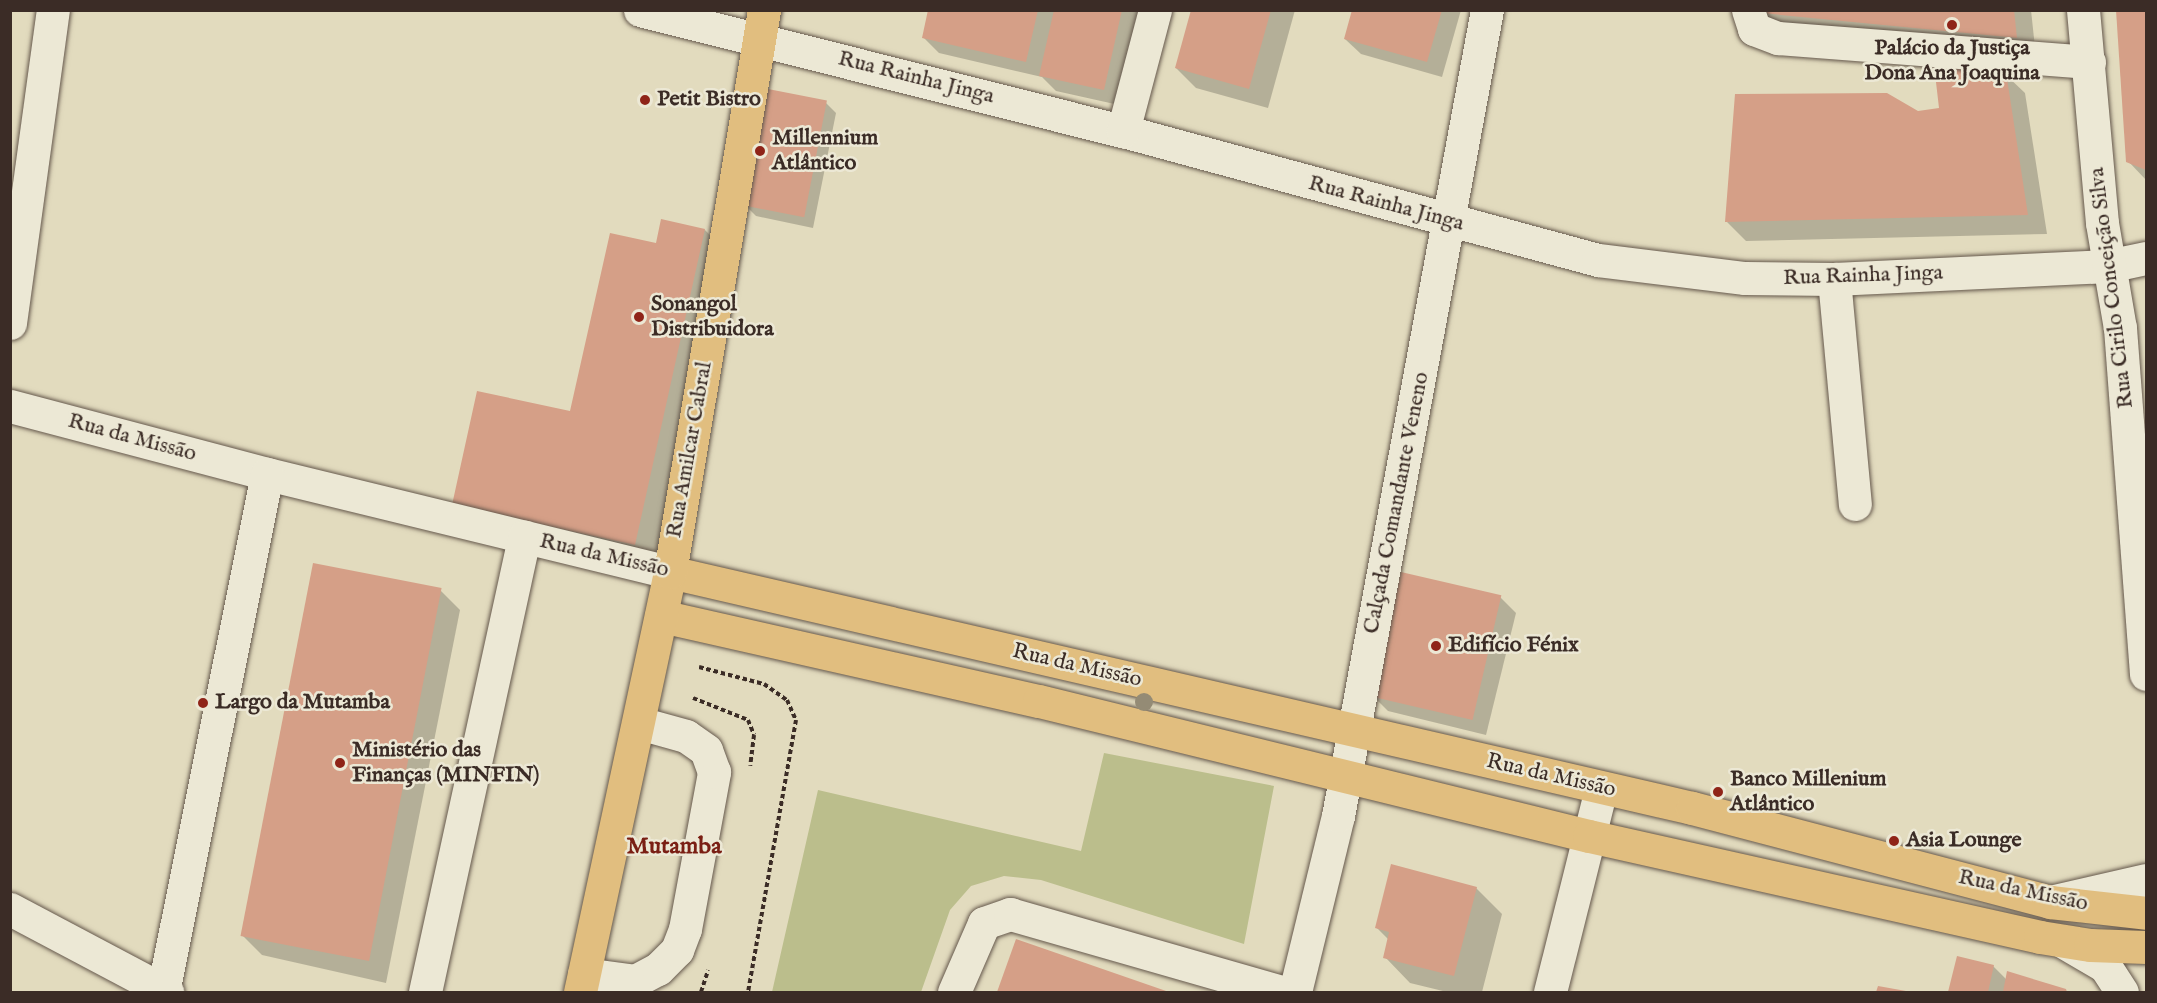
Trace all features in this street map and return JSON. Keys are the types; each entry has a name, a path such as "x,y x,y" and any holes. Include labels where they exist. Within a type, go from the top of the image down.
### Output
{"main road":[{"name":"Rua Amilcar Cabral","path":"582,983 661,616 761,24"},
{"name":"Rua da Missão","path":"669,572 1354,728 1601,789 1692,808 2050,902 2146,914"},
{"name":"Rua da Missão","path":"661,616 1039,701 1589,836 2062,940 2146,947"}],"street":[{"path":"10,323 53,10"},
{"name":"Rua Rainha Jinga","path":"640,10 761,24 1123,131 1450,223 1598,260 1745,278 1834,279 2108,266 2146,258"},
{"path":"1123,131 1155,10"},
{"name":"Calçada Comandante Veneno","path":"1295,993 1345,776 1450,223 1487,10"},
{"path":"1748,10 1754,29 1778,39 2089,62"},
{"name":"Rua Cirilo Conceição Silva","path":"2083,10 2108,266 2120,328 2146,674"},
{"path":"1834,279 1854,504"},
{"name":"Rua da Missão","path":"10,406 267,474 669,572"},
{"path":"10,909 164,992 267,474"},
{"path":"425,993 524,537"},
{"path":"582,983 635,981 658,969 677,950 685,928 714,772 706,750 686,736 639,723"},
{"path":"1550,993 1601,789"},
{"path":"2050,902 2146,880"},
{"path":"954,993 984,922 1010,914 1282,993"},
{"path":"2062,940 2105,966 2122,993"}],"path":[{"path":"699,668 764,684 786,700 796,720 748,993"}],"green space":[{"path":"1104,753 1274,786 1244,944 1041,880 1004,876 971,886 950,910 921,992 772,992 818,790 1081,851"}],"building":[{"path":"928,10 1038,10 1026,62 922,38"},
{"path":"1054,10 1122,10 1104,90 1039,76"},
{"path":"1191,10 1271,10 1249,89 1175,68"},
{"path":"1352,10 1442,10 1427,62 1344,39"},
{"name":"Palácio da Justiça Dona Ana Joaquina","path":"1761,10 2014,10 2017,38 1761,13"},
{"path":"2116,10 2146,10 2146,170 2126,162"},
{"path":"1934,65 2006,72 2028,215 1725,222 1735,94 1887,93 1918,111 1939,108"},
{"path":"768,89 827,100 804,217 745,206"},
{"name":"Sonangol Distribuidora","path":"661,219 705,229 635,545 452,505 477,391 570,411 610,233 656,243"},
{"name":"Ministério das Finanças (MINFIN)","path":"313,563 442,588 369,961 240,936"},
{"name":"Edifício Fénix","path":"1401,572 1501,595 1473,720 1372,697"},
{"path":"1391,864 1477,887 1454,976 1383,958 1389,932 1375,928"},
{"path":"1016,939 1169,992 997,992"},
{"path":"1957,956 1994,965 1988,992 1948,992"},
{"path":"2007,971 2066,989 2067,992 2003,992"},
{"path":"1878,986 1906,991 1906,992 1876,992"}],"place":[{"name":"Palácio da Justiça Dona Ana Joaquina","path":"1952,25"},
{"name":"Petit Bistro","path":"645,100"},
{"name":"Millennium Atlântico","path":"760,151"},
{"name":"Sonangol Distribuidora","path":"639,317"},
{"name":"Edifício Fénix","path":"1436,646"},
{"name":"Largo da Mutamba","path":"203,703"},
{"name":"Ministério das Finanças (MINFIN)","path":"340,763"},
{"name":"Banco Millenium Atlântico","path":"1718,792"},
{"name":"Asia Lounge","path":"1894,841"}],"district":[{"name":"Mutamba","path":"674,847"}]}
